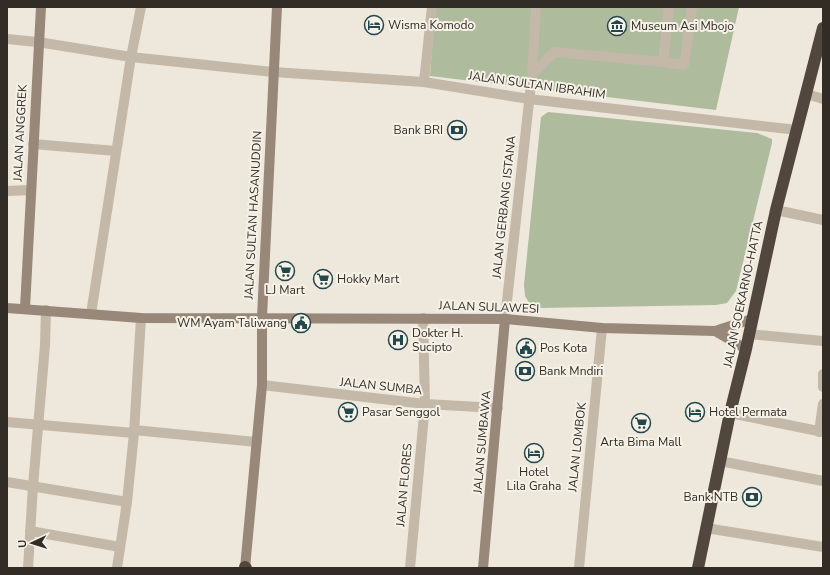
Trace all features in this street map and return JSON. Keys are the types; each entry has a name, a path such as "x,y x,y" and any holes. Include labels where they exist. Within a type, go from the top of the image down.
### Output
{"highway":[{"name":"JALAN SOEKARNO-HATTA","path":"698,568 730,413 746,349 776,210 823,28"}],"street":[{"name":"JALAN ANGGREK","path":"25,308 40,7"},
{"path":"91,314 131,57 141,7"},
{"name":"JALAN SULTAN HASANUDDIN","path":"245,568 262,385 262,318 277,7"},
{"path":"424,82 432,7"},
{"name":"JALAN GERBANG ISTANA","path":"505,319 532,75 536,7"},
{"path":"663,62 669,7"},
{"path":"532,75 554,52 684,65 692,7"},
{"name":"JALAN SULTAN IBRAHIM","path":"7,39 38,42 131,57 273,72 424,82 529,99 797,130"},
{"path":"807,94 823,99"},
{"path":"33,144 116,151"},
{"path":"7,191 30,190"},
{"path":"776,210 823,220"},
{"name":"JALAN SULAWESI","path":"7,308 25,308 141,318 505,319 602,328 714,331 752,319"},
{"path":"28,568 37,425 45,344 46,310"},
{"path":"117,568 127,502 134,432 141,318"},
{"name":"JALAN FLORES","path":"410,568 425,404 423,318"},
{"name":"JALAN SUMBAWA","path":"483,568 505,319"},
{"name":"JALAN LOMBOK","path":"579,568 602,328"},
{"name":"JALAN SULAWESI","path":"714,331 746,349"},
{"path":"749,334 823,341"},
{"path":"823,374 823,388"},
{"name":"JALAN SUMBA","path":"262,385 425,404 498,408"},
{"path":"730,413 821,432 823,404"},
{"path":"7,422 257,442"},
{"path":"720,461 823,481"},
{"path":"7,482 127,502"},
{"path":"706,528 823,547"},
{"path":"30,531 120,547"}],"green space":[{"path":"435,7 739,7 716,110 430,76"},
{"path":"548,112 757,133 772,139 736,291 727,303 716,305 539,308 531,306 525,296 524,285 541,117"}],"place":[{"name":"Wisma Komodo","path":"374,25"},
{"name":"Museum Asi Mbojo","path":"617,26"},
{"name":"Bank BRI","path":"457,130"},
{"name":"LJ Mart","path":"285,271"},
{"name":"Hokky Mart","path":"323,279"},
{"name":"WM Ayam Taliwang","path":"301,323"},
{"name":"Dokter H. Sucipto","path":"398,340"},
{"name":"Pos Kota","path":"526,348"},
{"name":"Bank Mndiri","path":"525,371"},
{"name":"Pasar Senggol","path":"348,412"},
{"name":"Hotel Permata","path":"695,412"},
{"name":"Arta Bima Mall","path":"641,423"},
{"name":"Hotel Lila Graha","path":"534,453"},
{"name":"Bank NTB","path":"752,497"}]}
